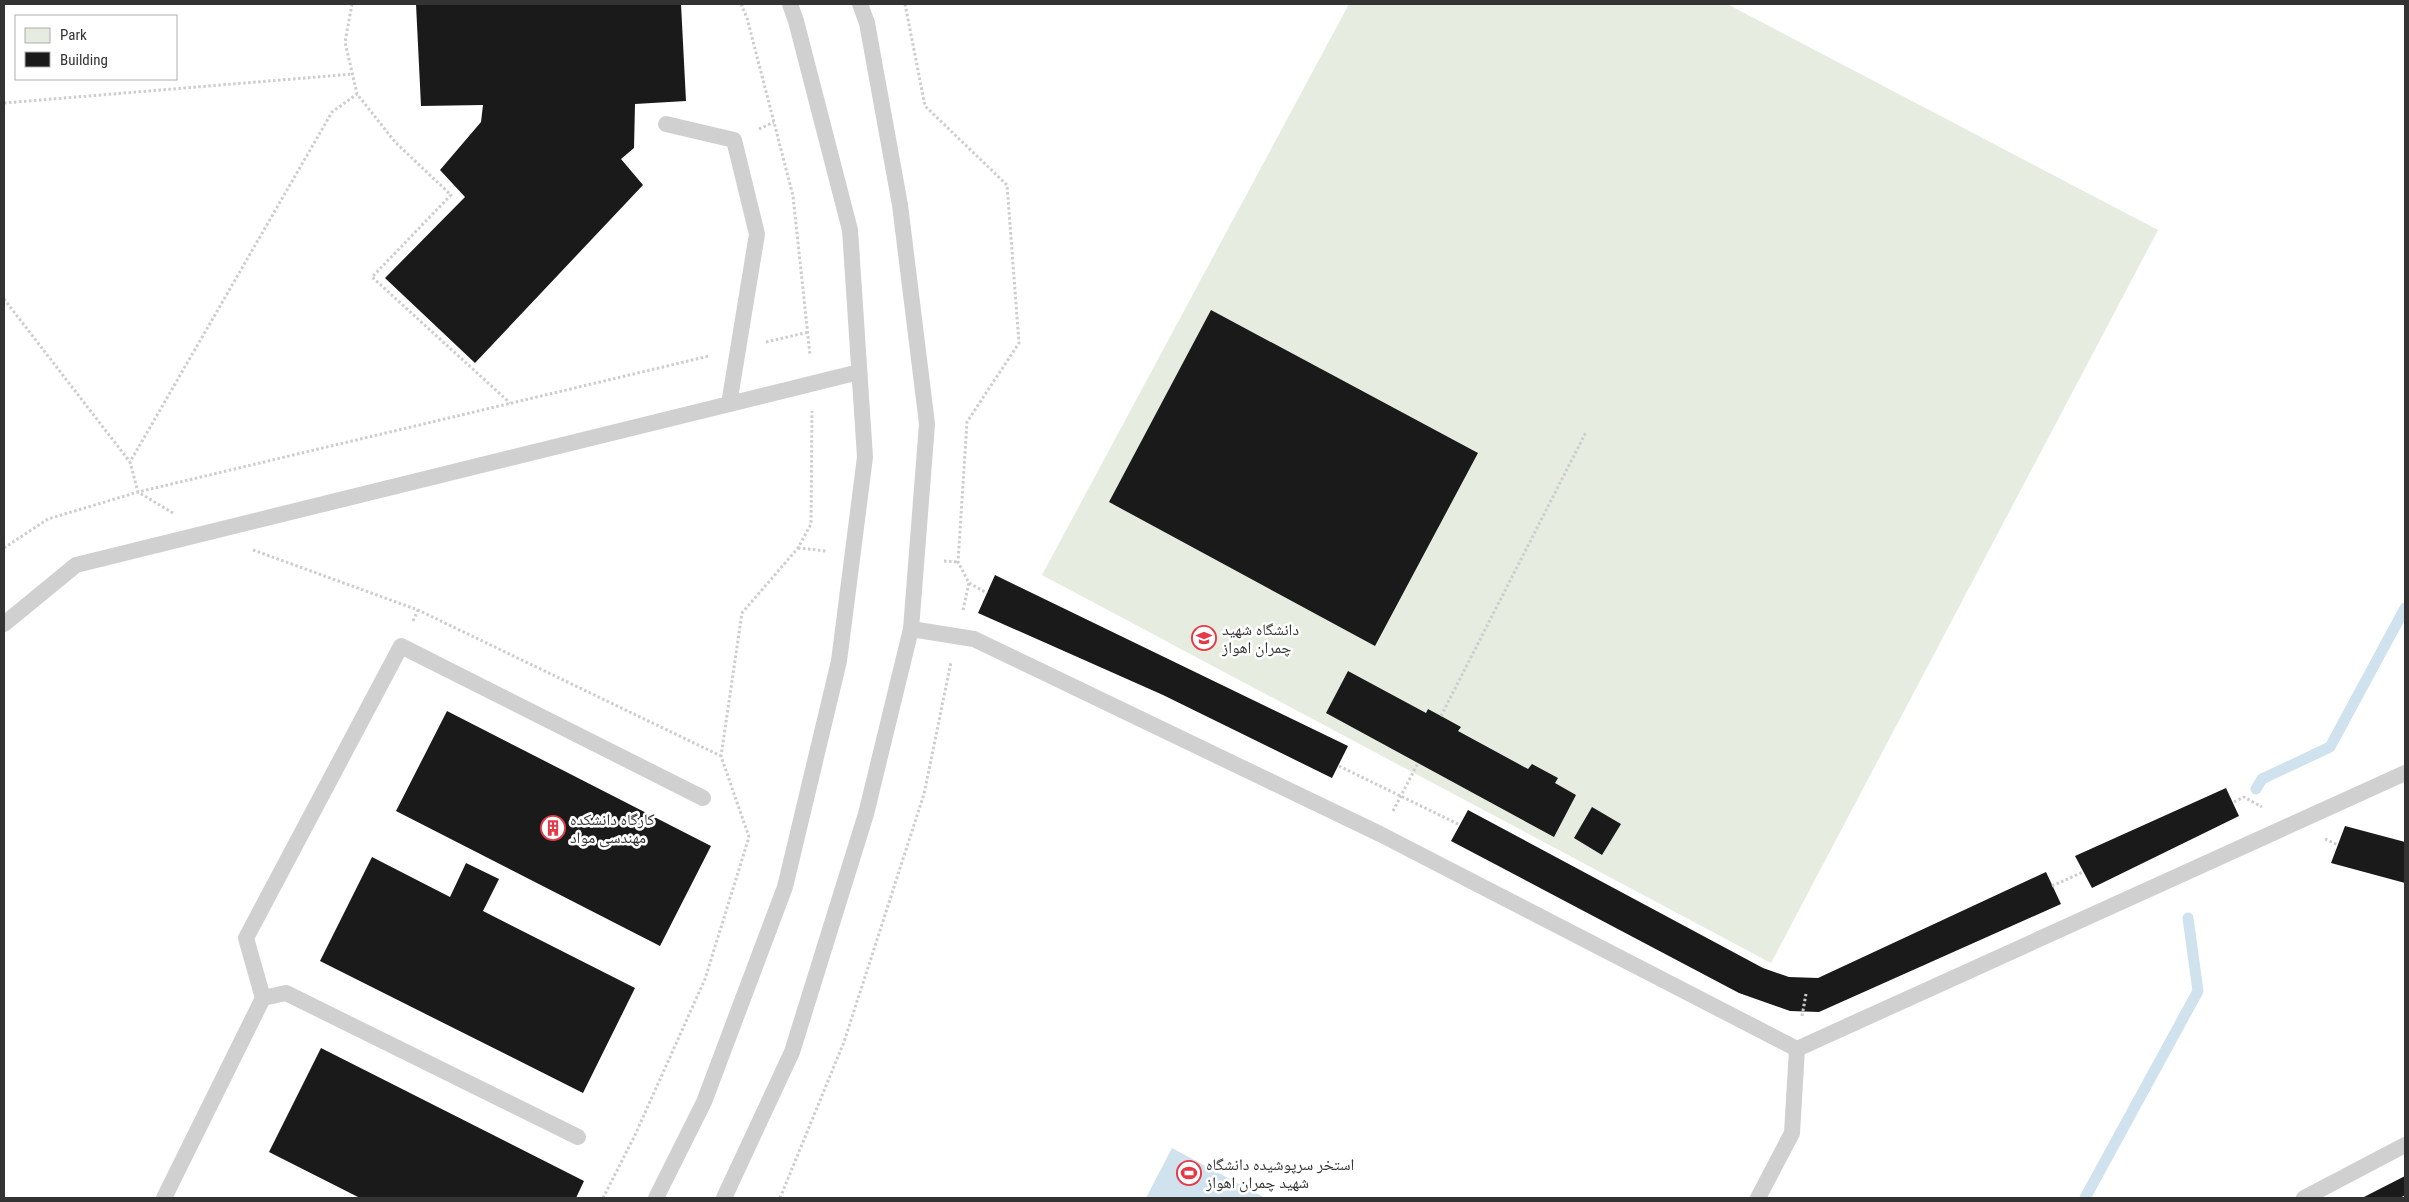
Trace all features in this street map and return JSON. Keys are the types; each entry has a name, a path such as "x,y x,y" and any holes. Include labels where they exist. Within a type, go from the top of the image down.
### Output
{"lane":[{"path":"656,1198 704,1102 785,888 839,661 864,458 850,230 790,4"},
{"path":"724,1198 792,1052 866,814 911,628 927,424 900,205 867,23 860,4"},
{"path":"666,124 734,140 757,234 730,404"},
{"path":"4,624 76,565 859,372"},
{"path":"911,628 974,639 1380,834 1797,1049"},
{"path":"164,1198 263,998 246,938 401,646 703,798"},
{"path":"1797,1049 2405,772"},
{"path":"263,998 286,993 578,1137"},
{"path":"1758,1198 1792,1133 1797,1049"},
{"path":"2304,1198 2405,1145"}],"path":[{"path":"352,4 349,8 345,42 357,94 395,142 451,195 372,277 510,403"},
{"path":"603,1198 635,1135 705,979 749,837 721,756 742,613 798,548 811,524 813,443 809,332 794,196 741,4"},
{"path":"905,4 925,106 1007,185 1019,343 967,422 958,562 969,583 987,593"},
{"path":"4,103 353,74"},
{"path":"4,299 130,462"},
{"path":"4,548 48,519 138,492 809,332"},
{"path":"1442,716 1586,432"},
{"path":"780,1198 844,1042 924,794 969,583"},
{"path":"1380,834 1418,763"},
{"path":"1339,766 1460,825"},
{"path":"2052,886 2083,872"}],"green space":[{"path":"1349,4 1727,4 2158,230 1771,963 1042,575"}],"water":[{"name":"استخر سرپوشیده دانشگاه شهید چمران اهواز","path":"1172,1148 1265,1198 1146,1198"}],"building":[{"path":"416,4 681,4 686,101 635,104 634,148 621,159 643,185 475,363 385,278 465,197 440,170 481,122 483,105 421,106"},
{"path":"1211,310 1478,453 1375,646 1109,502"},
{"path":"995,575 1348,746 1332,778 1163,695 978,613"},
{"path":"1348,671 1426,713 1428,709 1441,716 1461,727 1458,731 1528,769 1532,764 1558,778 1555,783 1576,795 1554,837 1326,713"},
{"name":"کارگاه دانشکده مهندسی مواد","path":"447,711 711,846 660,946 396,811"},
{"path":"2226,788 2239,816 2092,888 2075,856"},
{"path":"1592,807 1621,824 1602,855 1574,838"},
{"path":"1468,810 1763,968 1789,977 1818,978 2046,872 2061,904 1819,1012 1790,1011 1739,993 1451,841"},
{"path":"2345,826 2405,842 2405,883 2331,863"},
{"path":"372,857 450,897 466,863 499,879 483,911 635,988 583,1093 320,961"},
{"path":"321,1048 584,1181 576,1198 360,1198 269,1152"},
{"path":"2405,1176 2405,1195 2400,1198 2362,1198"}],"waterway":[{"path":"2256,789 2262,779 2330,747 2405,608"},
{"path":"2085,1198 2198,991 2188,918"}],"place":[{"name":"دانشگاه شهید چمران اهواز","path":"1204,638"},
{"name":"کارگاه دانشکده مهندسی مواد","path":"553,828"},
{"name":"استخر سرپوشیده دانشگاه شهید چمران اهواز","path":"1189,1173"}]}
